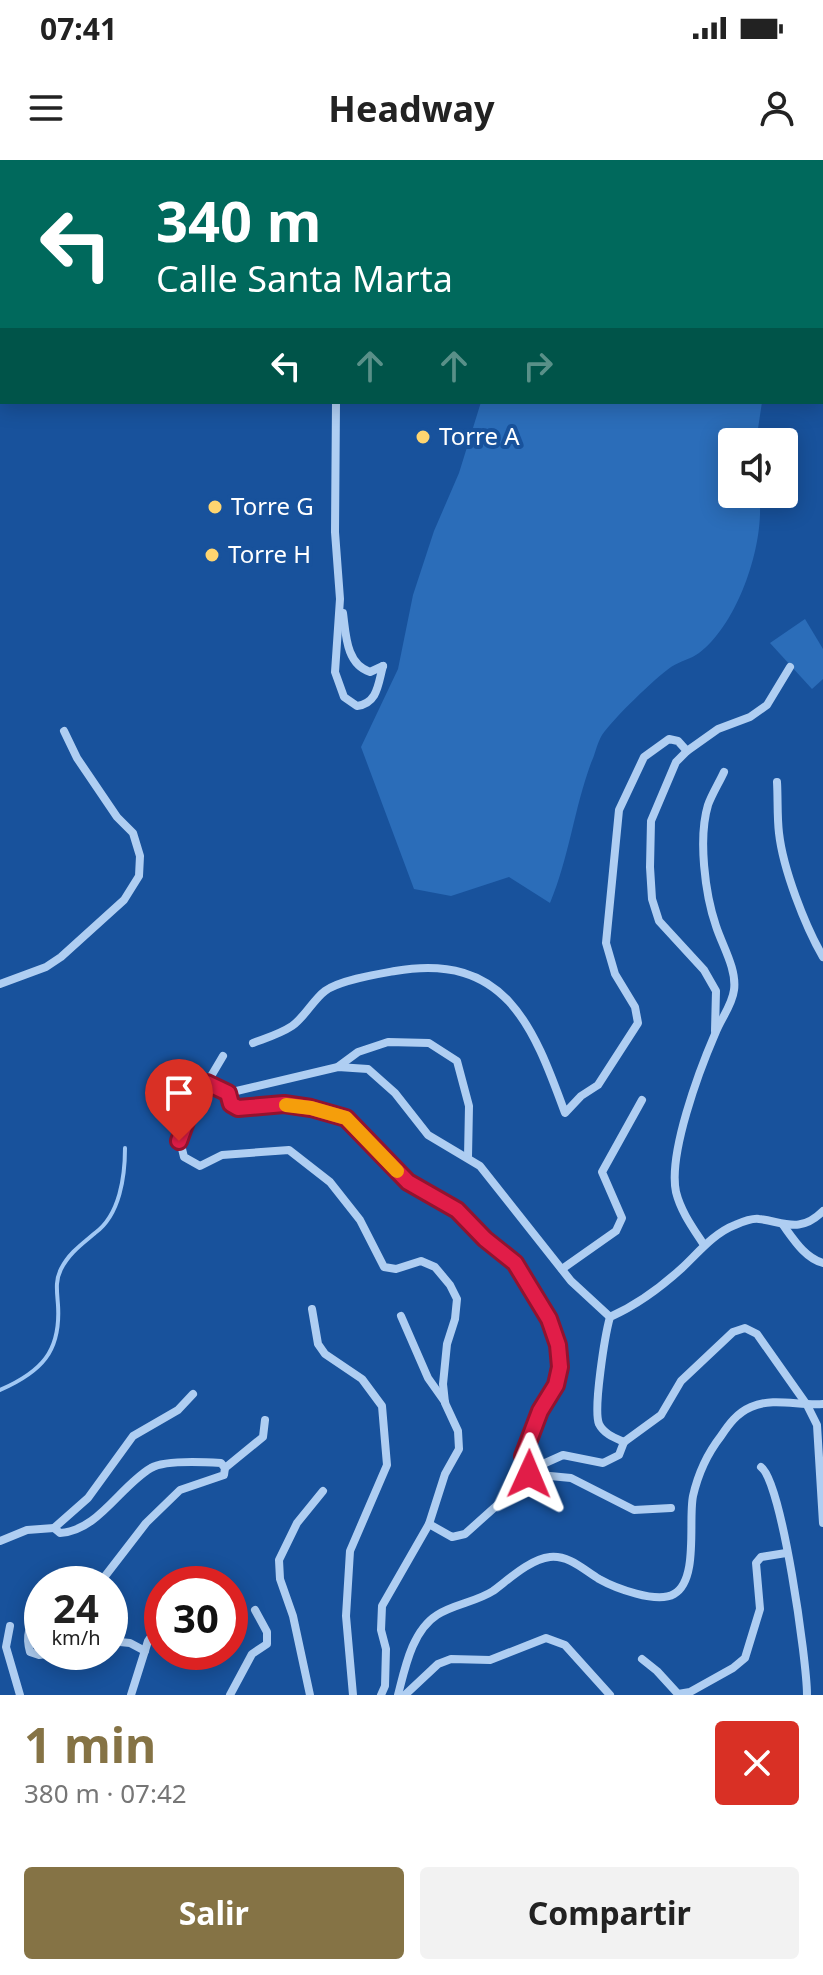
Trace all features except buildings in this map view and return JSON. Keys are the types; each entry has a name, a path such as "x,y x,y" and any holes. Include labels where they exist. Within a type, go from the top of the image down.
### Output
{"street":[{"path":"336,404 335,532 340,599 349,649 355,662 370,672 383,666 376,696 362,705 347,701 335,672 340,599"},
{"path":"715,1032 716,991 704,970 659,921 652,899 651,821 676,762 718,729 750,717 767,705 790,667"},
{"path":"0,984 46,967 61,957 124,900 139,876 140,856 133,833 117,817 77,758 64,731"},
{"path":"253,1043 293,1025 329,989 378,973 420,967 468,973 495,986 514,1005 547,1062 565,1113 581,1096 598,1085 638,1023 635,1007 615,974 606,943 619,810 644,757 669,739 678,741 687,751"},
{"path":"704,1245 684,1214 676,1191 674,1170 677,1146 715,1032 730,1006 735,987 714,922 705,880 704,838 708,806 724,772"},
{"path":"777,782 779,835 797,900 823,957"},
{"path":"338,1067 358,1052 388,1042 429,1043 457,1061 469,1106 468,1157"},
{"path":"223,1056 207,1083 199,1086 179,1141 184,1157 200,1166 222,1155 289,1150 330,1182 360,1220 384,1267 396,1269 421,1261 435,1267 457,1299 447,1344 443,1384 445,1403"},
{"path":"207,1083 228,1093 338,1067 368,1069 395,1093 428,1135 480,1166 562,1269 610,1317"},
{"path":"228,1093 231,1104 238,1108 284,1104 346,1118 408,1182 457,1210 485,1239 515,1263 549,1319 558,1345 560,1367 556,1385 540,1411 523,1456 529,1474"},
{"path":"562,1269 616,1231 622,1218 602,1172 642,1100"},
{"path":"610,1317 656,1290 704,1245 731,1226 756,1218 783,1225 804,1223 816,1219 823,1211"},
{"path":"783,1225 801,1249 814,1261 823,1263"},
{"path":"312,1309 318,1344 325,1354 362,1379 382,1406 387,1465 350,1551 346,1616 353,1695"},
{"path":"381,1695 385,1686 386,1649 381,1630 382,1606 429,1524 445,1474 459,1449 458,1431 445,1403 428,1378 401,1316"},
{"path":"610,1317 597,1408 599,1424 608,1434 624,1442"},
{"path":"429,1524 452,1537 465,1534 529,1474 563,1455 603,1463 619,1455 624,1442 661,1415 681,1381 733,1332 745,1328 757,1334 807,1405 817,1425 823,1523"},
{"path":"0,1541 27,1530 54,1528 88,1498 133,1436 178,1410 193,1394"},
{"path":"398,1695 409,1655 422,1631 436,1615 487,1595 528,1566 549,1557 572,1561 601,1580 632,1592 655,1597 674,1595 686,1582 693,1497 707,1453 734,1417 752,1407 772,1402 823,1404"},
{"path":"113,1566 146,1523 180,1490 224,1475 225,1468 263,1437 265,1420"},
{"path":"54,1528 60,1533 73,1533 154,1465 221,1463 225,1468"},
{"path":"761,1467 766,1471 775,1492 807,1669 807,1695"},
{"path":"529,1474 571,1478 634,1510 671,1508"},
{"path":"310,1695 297,1630 280,1579 279,1560 297,1523 323,1491"},
{"path":"642,1659 678,1694 690,1692 733,1668 745,1658 760,1609 756,1563 761,1557 786,1553"},
{"path":"230,1695 252,1654 267,1644 267,1632 255,1610"},
{"path":"10,1626 6,1647 20,1695"},
{"path":"405,1695 438,1664 451,1659 490,1660 546,1638 565,1645 610,1695"},
{"path":"131,1695 144,1654"}],"shaded area":[{"path":"480,404 762,404 758,428 718,428 718,508 760,508 753,558 737,603 713,640 699,653 671,667 655,680 602,735 585,780 550,903 509,877 451,896 414,889 361,747 398,669 413,595 434,531 459,473"},
{"path":"805,619 823,649 823,679 812,689 770,643"}],"waterway":[{"path":"0,1390 37,1368 52,1348 58,1321 59,1273 72,1253 110,1216 122,1182 125,1148"}],"slow traffic":[{"path":"286,1105 346,1118 397,1171"}],"place":[{"name":"Torre A","path":"423,437"},
{"name":"Torre G","path":"215,507"},
{"name":"Torre H","path":"212,555"}],"route":[{"path":"179,1141 199,1086 207,1083 228,1093 231,1104 238,1108 284,1104 346,1118 408,1182 457,1210 485,1239 515,1263 549,1319 558,1345 560,1367 556,1385 540,1411 523,1456 529,1474"}]}
